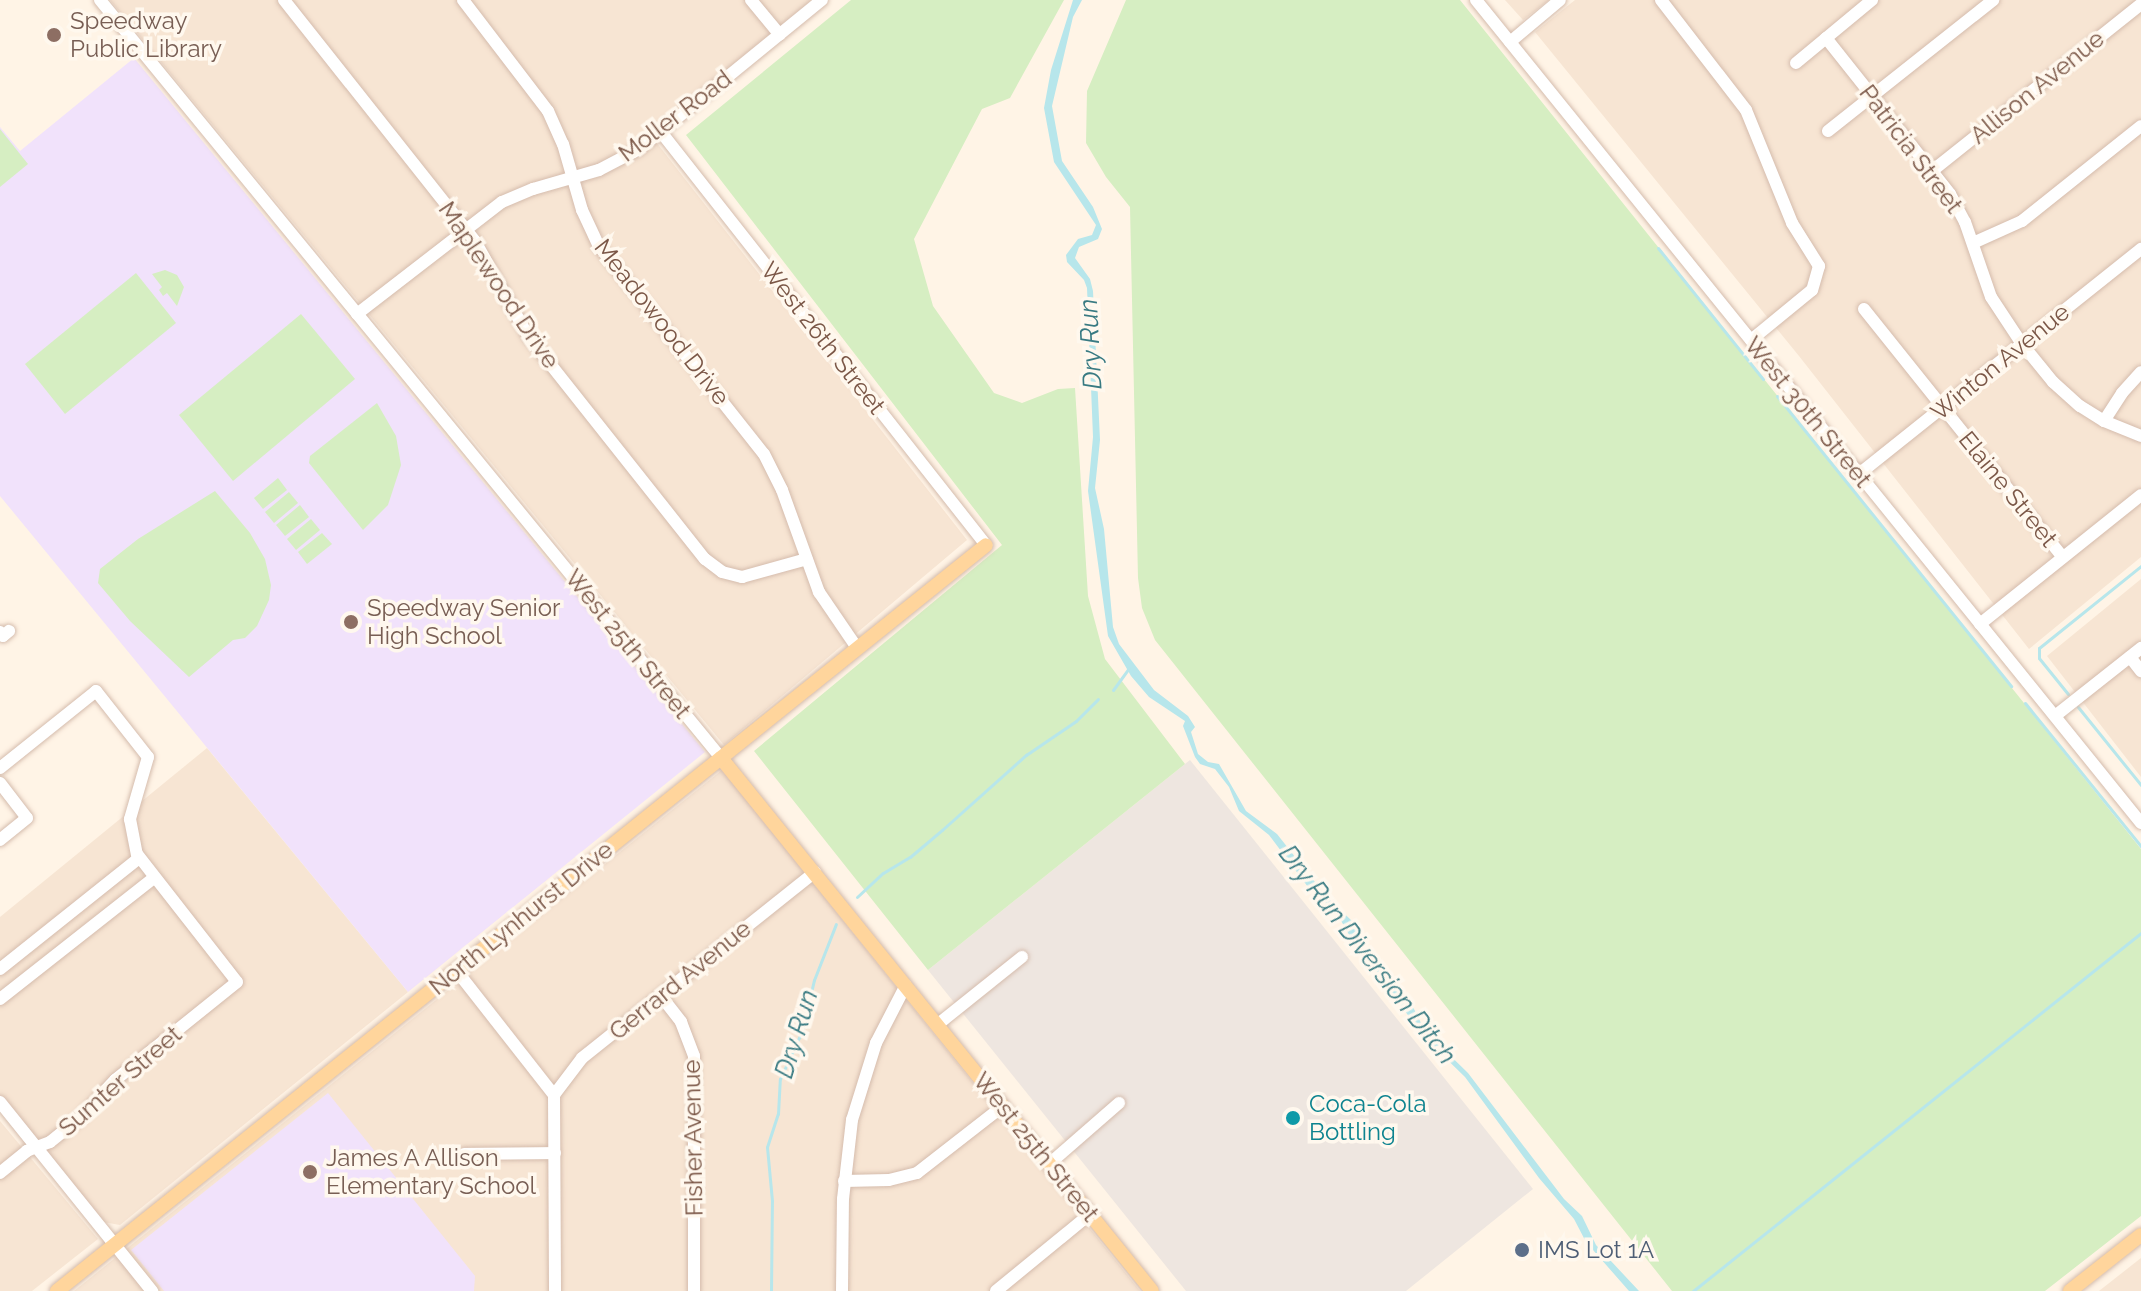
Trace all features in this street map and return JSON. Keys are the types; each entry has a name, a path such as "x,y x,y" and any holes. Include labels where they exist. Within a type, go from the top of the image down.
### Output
{"main road":[{"name":"North Lynhurst Drive","path":"57,1291 986,545"},
{"name":"West 25th Street","path":"721,758 1152,1291"},
{"path":"2070,1291 2141,1235"}],"street":[{"name":"West 25th Street","path":"100,0 721,758"},
{"name":"Maplewood Drive","path":"284,0 465,228 490,264 528,336 714,568 746,577 807,559"},
{"name":"Meadowood Drive","path":"463,0 548,111 559,133 582,210 599,246 764,454 782,490 824,601 857,648"},
{"path":"751,0 780,35"},
{"name":"Moller Road","path":"357,314 465,228 514,197 614,164 661,132 822,0"},
{"name":"West 30th Street","path":"1476,0 2141,823"},
{"path":"1510,42 1560,0"},
{"path":"1661,0 1746,110 1792,223 1819,266 1812,290 1751,340"},
{"path":"1796,63 1872,0"},
{"path":"1828,131 1993,0"},
{"name":"Allison Avenue","path":"1932,171 2141,4"},
{"name":"Patricia Street","path":"1826,38 1956,204 1991,297 2022,344 2058,387 2104,421 2141,436"},
{"path":"1973,243 2022,221 2141,126"},
{"name":"West 26th Street","path":"661,132 986,545"},
{"name":"Winton Avenue","path":"1859,474 2141,249"},
{"name":"Elaine Street","path":"1864,309 2063,557"},
{"path":"2104,421 2122,393 2141,372"},
{"path":"1980,624 2141,495"},
{"path":"2055,716 2141,648"},
{"path":"2130,657 2141,671"},
{"path":"0,768 96,691 148,757 130,819 132,839 139,858 154,878 0,999"},
{"path":"0,783 27,818 0,840"},
{"path":"0,969 139,858"},
{"name":"Gerrard Avenue","path":"554,1095 582,1058 815,872"},
{"name":"Sumter Street","path":"0,1173 79,1118 112,1083 237,982 154,878"},
{"path":"937,1025 1022,957"},
{"path":"456,970 554,1095 555,1291"},
{"path":"842,1291 844,1181 852,1120 862,1081 884,1024 906,985"},
{"name":"Fisher Avenue","path":"661,996 681,1022 694,1056 694,1291"},
{"path":"0,1102 152,1291"},
{"path":"1049,1164 1119,1103"},
{"path":"844,1181 889,1180 917,1173 1003,1106"},
{"path":"464,1154 555,1153"},
{"path":"996,1291 1090,1214"}],"shaded area":[{"path":"110,0 812,0 649,133 967,540 724,745"},
{"path":"1505,0 1549,0 1523,20"},
{"path":"1575,0 2141,0 2141,557 2029,649 1799,356 1535,32"},
{"name":"Speedway Senior High School","path":"134,58 705,752 408,992 0,496 0,127 20,151"},
{"path":"2141,579 2141,777 2047,656"},
{"path":"207,748 408,992 120,1225 103,1222 0,1095 0,917"},
{"path":"1190,760 1533,1189 1406,1291 1186,1291 928,970"},
{"path":"722,770 1140,1291 74,1291"},
{"name":"James A Allison Elementary School","path":"328,1093 475,1276 474,1291 164,1291 131,1250"},
{"path":"0,1121 98,1239 32,1291 0,1291"},
{"path":"2141,1258 2141,1291 2099,1291"}],"green space":[{"path":"851,0 1064,0 1010,98 982,109 914,239 933,306 994,393 1022,403 1058,389 1075,388 1088,596 1105,659 1185,764 928,970 754,751 1002,545 686,135"},
{"path":"1126,0 1460,0 2141,849 2141,1216 2045,1291 1672,1291 1155,640 1142,608 1138,578 1130,207 1106,177 1086,143 1087,91"},
{"path":"0,129 28,164 0,187"},
{"path":"165,270 177,275 184,287 177,306 167,293 163,296 159,290 162,287 152,274"},
{"path":"136,273 176,323 65,414 25,364"},
{"path":"301,314 355,379 233,481 179,415"},
{"path":"377,403 396,436 401,465 388,505 363,530 309,463 310,456"},
{"path":"278,478 287,490 263,509 254,498"},
{"path":"215,491 250,533 265,559 271,585 269,600 257,626 245,638 233,640 189,677 130,621 98,583 100,569 138,539"},
{"path":"289,492 298,503 274,523 265,512"},
{"path":"300,505 309,517 285,536 276,525"},
{"path":"311,519 320,530 296,550 287,539"},
{"path":"322,533 332,544 307,564 298,552"}],"water":[{"name":"Dry Run","path":"1073,0 1082,0 1073,17 1052,106 1062,161 1093,207 1102,229 1098,239 1079,247 1075,258 1090,279 1093,291 1100,440 1095,488 1104,529 1113,627 1119,644 1154,690 1188,716 1195,727 1191,732 1198,754 1208,762 1219,764 1246,811 1277,834 1326,896 1352,921 1366,951 1412,1005 1425,1031 1468,1073 1564,1199 1582,1216 1596,1245 1639,1291 1629,1291 1586,1242 1574,1219 1539,1178 1465,1077 1426,1039 1355,945 1336,912 1311,891 1269,835 1239,811 1229,787 1215,769 1200,764 1183,726 1185,721 1149,697 1131,676 1108,636 1088,491 1093,437 1087,288 1084,280 1067,262 1066,255 1078,239 1092,235 1096,225 1054,162 1044,108 1051,70"}],"waterway":[{"path":"1658,248 1763,379"},
{"path":"1777,396 2011,686"},
{"path":"2068,694 2039,658 2039,648 2141,566"},
{"path":"1113,690 1129,668"},
{"name":"Dry Run","path":"857,897 883,873 910,857 1026,755 1076,721 1098,699"},
{"path":"2025,703 2141,846"},
{"path":"2078,707 2141,785"},
{"name":"Dry Run","path":"771,1291 772,1201 767,1147 778,1114 780,1079 802,1031 814,980 836,924"},
{"path":"1693,1291 2141,933"}],"place":[{"name":"Speedway Public Library","path":"54,35"},
{"name":"Speedway Senior High School","path":"351,622"},
{"name":"Coca-Cola Bottling","path":"1293,1118"},
{"name":"James A Allison Elementary School","path":"310,1172"},
{"name":"IMS Lot 1A","path":"1522,1250"}],"water label":[{"name":"Dry Run Diversion Ditch","path":"1367,955"}]}
